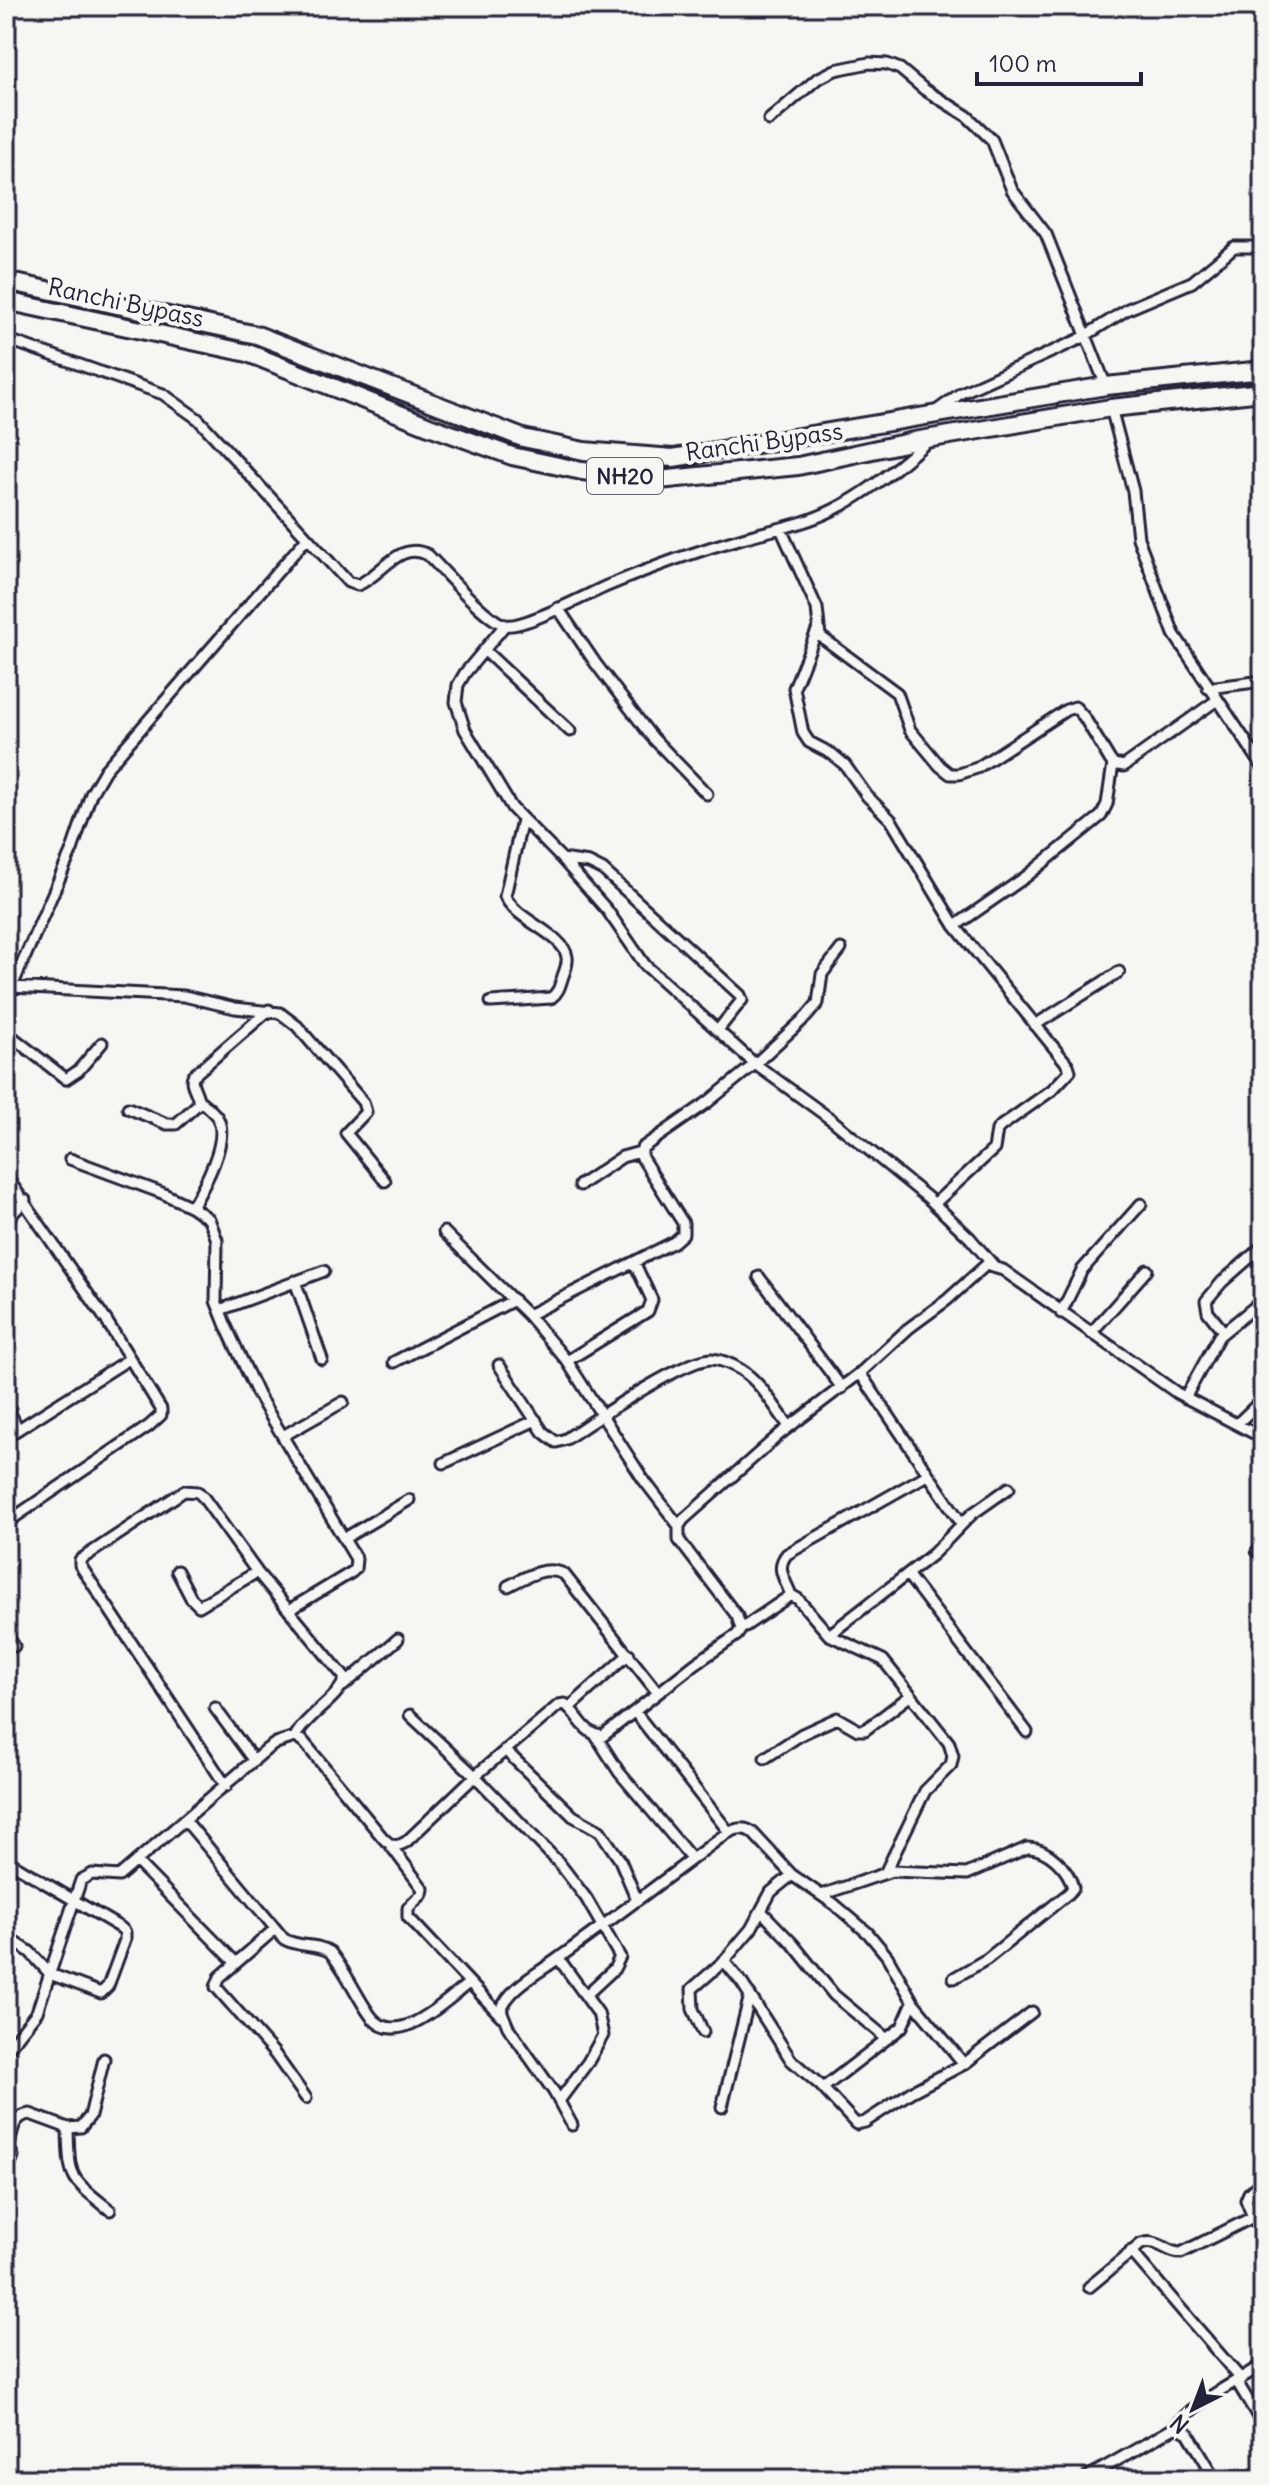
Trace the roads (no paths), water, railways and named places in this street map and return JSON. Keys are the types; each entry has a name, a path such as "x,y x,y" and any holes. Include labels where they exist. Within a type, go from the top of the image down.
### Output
{"highway":[{"name":"Ranchi Bypass","path":"6,281 257,335 523,438 584,451 673,458 1106,386 1263,370"},
{"name":"Ranchi Bypass","path":"6,301 248,353 512,456 582,471 659,480 798,466 933,438 1111,408 1263,392"}],"street":[{"path":"769,120 817,79 835,70 869,63 887,64 900,69 925,90 967,116 992,140 1012,190 1046,234 1106,386"},
{"path":"932,415 961,393 1086,336 1128,309 1192,282 1234,247 1263,247"},
{"path":"6,339 163,394 181,405 198,419 348,582 358,585 407,551 417,549 428,555 491,617 505,625 518,624 691,555 795,526 833,510 863,493 933,438"},
{"path":"1111,408 1133,491 1142,548 1161,592 1174,634 1263,767"},
{"path":"781,529 817,608 820,636 897,693 910,730 950,774 977,768 1075,707 1113,764 1107,804 1101,816 1027,876 955,926"},
{"path":"6,1000 72,850 91,794 105,770 307,538"},
{"path":"558,608 651,736 707,794"},
{"path":"505,625 458,685 456,702 459,715 491,776 522,820 607,910 645,965 755,1064 832,1120 934,1204 993,1265 1185,1398 1263,1438"},
{"path":"818,628 794,688 803,733 809,742 845,765 867,796 891,820 955,926 1070,1071 1068,1076 1001,1126 997,1130 994,1149 934,1204"},
{"path":"484,650 570,731"},
{"path":"1208,688 1263,681"},
{"path":"1113,764 1124,766 1217,700"},
{"path":"491,1002 551,998 559,988 566,965 567,954 558,942 516,911 505,896 522,820"},
{"path":"562,859 589,863 603,870 740,995 742,1000 738,1007 718,1030"},
{"path":"580,1185 622,1157 640,1152 645,1145 708,1102 755,1064 818,1003 822,974 841,949"},
{"path":"1035,1025 1119,972"},
{"path":"11,987 184,996 235,1008 280,1013 297,1026 363,1102 366,1112 346,1133 385,1181"},
{"path":"192,1207 212,1171 221,1130 216,1115 199,1100 192,1083 193,1076 269,1010"},
{"path":"6,1032 66,1079 72,1077 102,1043"},
{"path":"128,1108 171,1125 181,1121 199,1100"},
{"path":"528,1315 674,1242 683,1234 684,1229 640,1152"},
{"path":"70,1159 147,1187 192,1207 209,1219 217,1240 215,1290 220,1310 252,1384 356,1559 355,1569 289,1610"},
{"path":"6,1176 159,1403 161,1415 128,1441 6,1523"},
{"path":"6,1221 25,1200"},
{"path":"1061,1313 1082,1270 1141,1204"},
{"path":"444,1232 514,1300 567,1361 636,1469 679,1526 679,1540 737,1616 741,1629"},
{"path":"1223,1331 1208,1312 1206,1301 1222,1282 1263,1246"},
{"path":"567,1361 652,1306 634,1262"},
{"path":"679,1526 690,1512 789,1426 842,1388 909,1328 947,1300 980,1268 993,1265"},
{"path":"1091,1333 1147,1270"},
{"path":"220,1310 324,1271"},
{"path":"759,1277 842,1388"},
{"path":"295,1281 322,1359"},
{"path":"394,1362 514,1300"},
{"path":"1185,1398 1223,1331 1263,1300"},
{"path":"6,1437 129,1359"},
{"path":"499,1365 550,1439 556,1442 688,1366 713,1359 739,1368 750,1377 789,1426"},
{"path":"860,1373 962,1524"},
{"path":"1237,1424 1263,1399"},
{"path":"283,1436 343,1402"},
{"path":"6,1405 18,1429"},
{"path":"444,1463 536,1420"},
{"path":"885,1873 925,1791 951,1765 953,1756 949,1743 883,1660 829,1635 791,1595 780,1568 787,1554 927,1475"},
{"path":"829,1635 933,1554 982,1506 1009,1488"},
{"path":"226,1786 82,1570 80,1560 179,1494 191,1490 203,1497 257,1572 342,1671 345,1678 343,1686"},
{"path":"345,1538 409,1500"},
{"path":"508,1586 545,1570 564,1574 658,1693"},
{"path":"177,1571 191,1598 199,1606 257,1572"},
{"path":"907,1574 1027,1732"},
{"path":"596,1736 603,1736 612,1730 741,1629 791,1595"},
{"path":"6,1634 14,1646"},
{"path":"7,2048 37,2012 81,1880 86,1875 119,1876 276,1743 295,1737 310,1716 398,1639"},
{"path":"570,1707 629,1654"},
{"path":"765,1758 802,1734 837,1718 858,1730 865,1730 911,1695"},
{"path":"391,1846 397,1847 406,1842 552,1709 565,1704 596,1736 625,1781 692,1859"},
{"path":"215,1708 254,1761"},
{"path":"635,1712 729,1832"},
{"path":"410,1715 475,1776 571,1878 592,1907 620,1957 614,1969 586,1995"},
{"path":"295,1737 303,1741 323,1763 423,1889 408,1908 408,1917 502,2017 572,2125"},
{"path":"505,1750 573,1816 600,1831 620,1860 637,1900"},
{"path":"186,1821 275,1929 291,1943 324,1948 330,1952 371,2016 384,2027 404,2027 418,2022 469,1983"},
{"path":"502,2017 501,2010 508,1997 601,1926 729,1832 749,1829 792,1875 868,1933 887,1956 913,2002 964,2064"},
{"path":"821,1895 903,1870 967,1874 1016,1852 1034,1848 1055,1860 1071,1880 1073,1888 1069,1893 987,1959 954,1978"},
{"path":"6,1860 121,1928 125,1932 125,1940 108,1986 101,1993 50,1974 30,1952 6,1936"},
{"path":"136,1861 236,1963"},
{"path":"703,2032 693,2009 692,1989 724,1961 762,1912 771,1892 792,1875"},
{"path":"762,1912 834,1995 887,2039"},
{"path":"275,1929 220,1977 216,1987 274,2053 306,2098"},
{"path":"559,1959 598,2013 603,2035 588,2062 559,2101"},
{"path":"724,1961 750,1995 791,2060 823,2088 851,2120 861,2124 911,2092 964,2064 1032,2012"},
{"path":"722,2107 750,1995"},
{"path":"823,2088 902,2027 913,2002"},
{"path":"6,2175 13,2156 8,2145 14,2123 23,2115 30,2114 68,2128 81,2127 90,2116 104,2059"},
{"path":"68,2128 69,2170 73,2178 110,2210"},
{"path":"1263,2180 1246,2200 1263,2231"},
{"path":"1089,2287 1131,2251 1150,2241 1158,2242 1169,2251 1181,2253 1253,2217"},
{"path":"1131,2251 1239,2380 1263,2425"},
{"path":"1084,2479 1174,2428 1197,2404 1263,2364"},
{"path":"1174,2428 1188,2433 1216,2479"}]}
